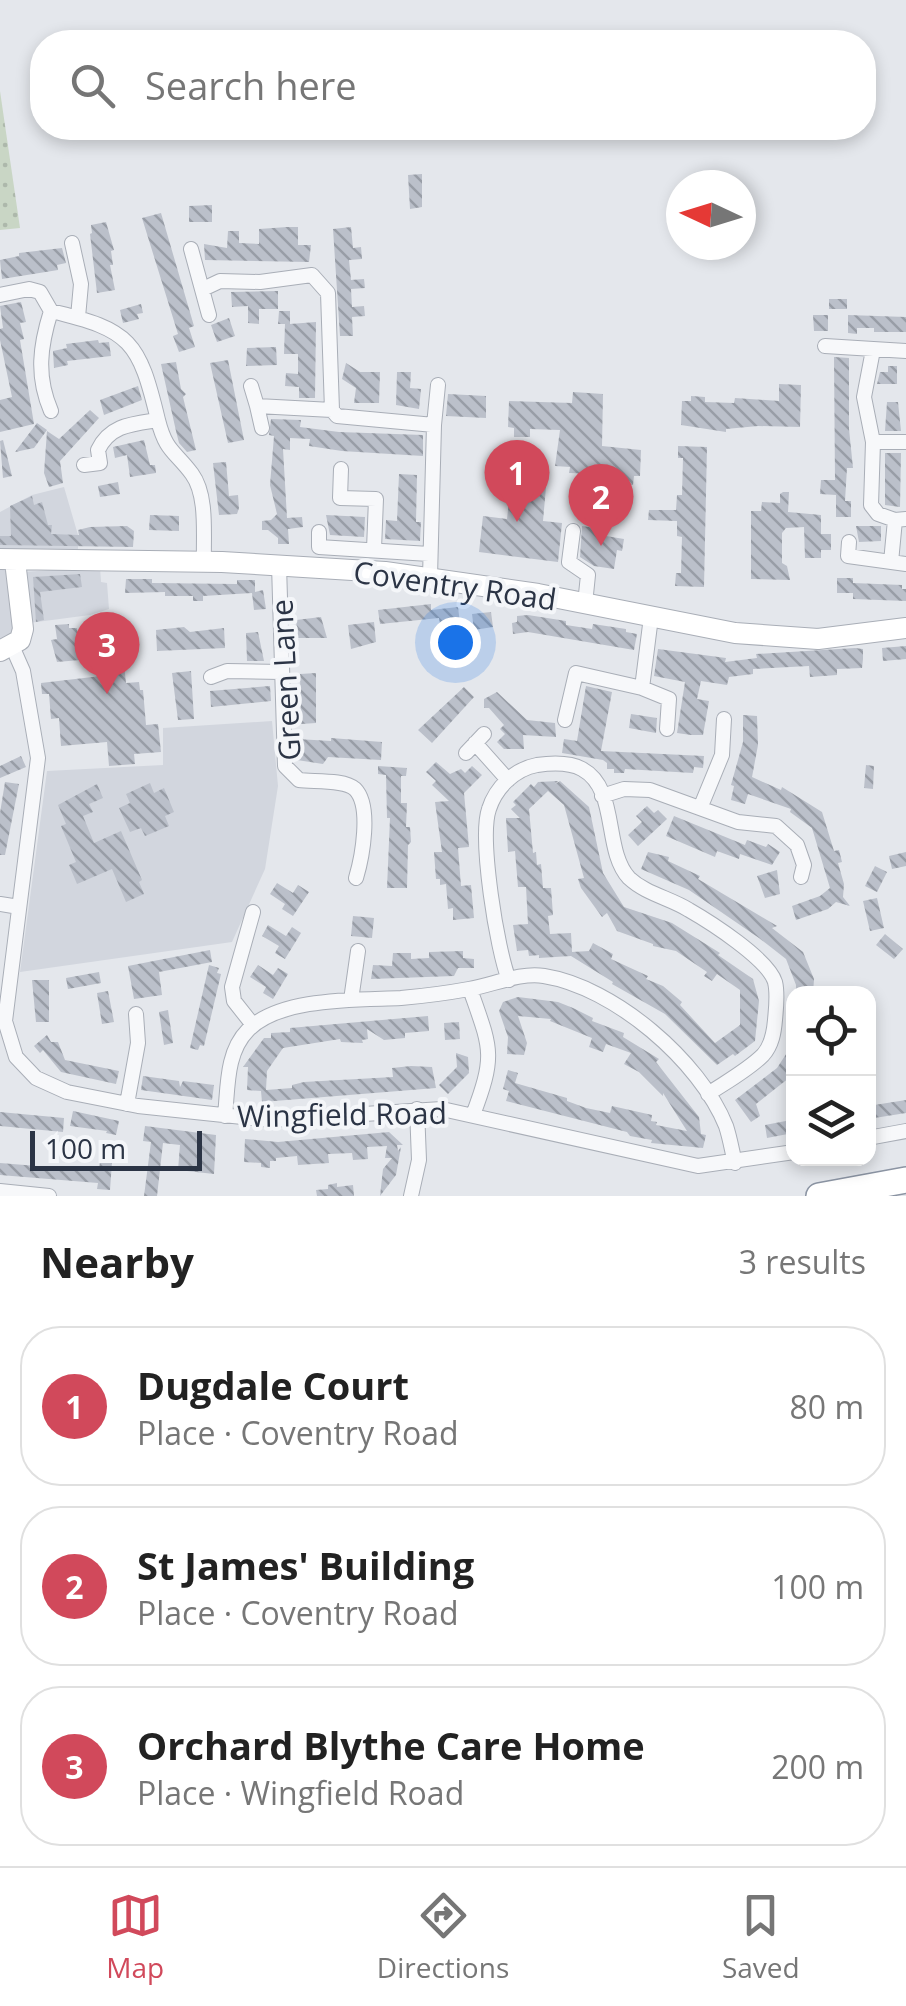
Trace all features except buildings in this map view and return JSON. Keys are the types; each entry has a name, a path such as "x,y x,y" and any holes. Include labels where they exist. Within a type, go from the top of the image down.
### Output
{"highway":[{"path":"819,1196 906,1180"}],"main road":[{"name":"Coventry Road","path":"7,560 204,562 430,577 736,633 818,639 906,628"},
{"path":"6,648 20,640 23,629 7,560"}],"street":[{"path":"72,243 82,284 78,317"},
{"path":"191,249 209,314"},
{"path":"202,289 238,279 260,282 312,275 319,279 328,293 330,306 332,410 336,416 434,424"},
{"path":"0,295 28,289 40,292 51,311 100,323 127,341 146,368 164,441 194,476 201,500 204,562"},
{"path":"51,311 40,345 42,388 51,411"},
{"path":"825,346 906,351"},
{"path":"848,542 848,556 899,563 901,520 878,514 871,504 873,442 864,398 872,350"},
{"path":"252,386 262,428"},
{"path":"430,577 438,386"},
{"path":"257,406 332,410"},
{"path":"84,465 100,463 98,450 111,432 126,425 158,420"},
{"path":"873,442 906,442"},
{"path":"341,469 340,498 376,499 374,549"},
{"path":"573,531 568,562 588,575 585,604"},
{"path":"320,532 319,547 429,554"},
{"name":"Green Lane","path":"279,566 285,766 298,780 354,788 364,820 355,857 356,878"},
{"path":"642,688 651,617"},
{"name":"Wingfield Road","path":"6,648 23,671 38,758 3,1021 16,1057 36,1078 67,1092 127,1104 271,1120 417,1109 473,1114 675,1164 735,1163 786,1153"},
{"path":"212,677 225,664 281,672"},
{"path":"565,720 576,672 642,688 669,700 667,729"},
{"path":"701,806 722,754 724,719"},
{"path":"475,743 508,780"},
{"path":"509,980 496,936 486,834 489,808 508,780 529,766 567,764 591,777 602,796 626,875 640,887 688,909 766,966 774,980 773,1039 764,1054 708,1094"},
{"path":"602,796 635,788 701,806 738,822 776,826 797,845 804,865 801,877"},
{"path":"0,904 20,907"},
{"path":"253,912 232,987 234,1001 253,1025"},
{"path":"351,1000 358,951"},
{"path":"225,1116 232,1056 244,1033 267,1016 289,1008 470,989 542,976 601,998 648,1027 672,1048 708,1094 726,1126 735,1163"},
{"path":"470,989 490,1048 483,1088 473,1114"},
{"path":"127,1104 138,1044 136,1014"},
{"path":"410,1196 419,1160 417,1109"},
{"path":"876,1137 906,1131"},
{"path":"0,1191 49,1196"}],"shaded area":[{"path":"64,487 78,535 78,552 0,552 0,512 32,495"},
{"path":"100,567 101,582 107,583 109,609 29,623 22,572"},
{"path":"8,568 16,628 0,642 0,569"},
{"path":"272,721 278,786 265,869 232,942 20,972 47,771 163,765 163,728"}],"green space":[{"path":"0,91 20,228 0,230"}],"place":[{"name":"Dugdale Court","path":"517,522"},
{"name":"St James' Building","path":"601,546"},
{"name":"Orchard Blythe Care Home","path":"107,694"}]}
